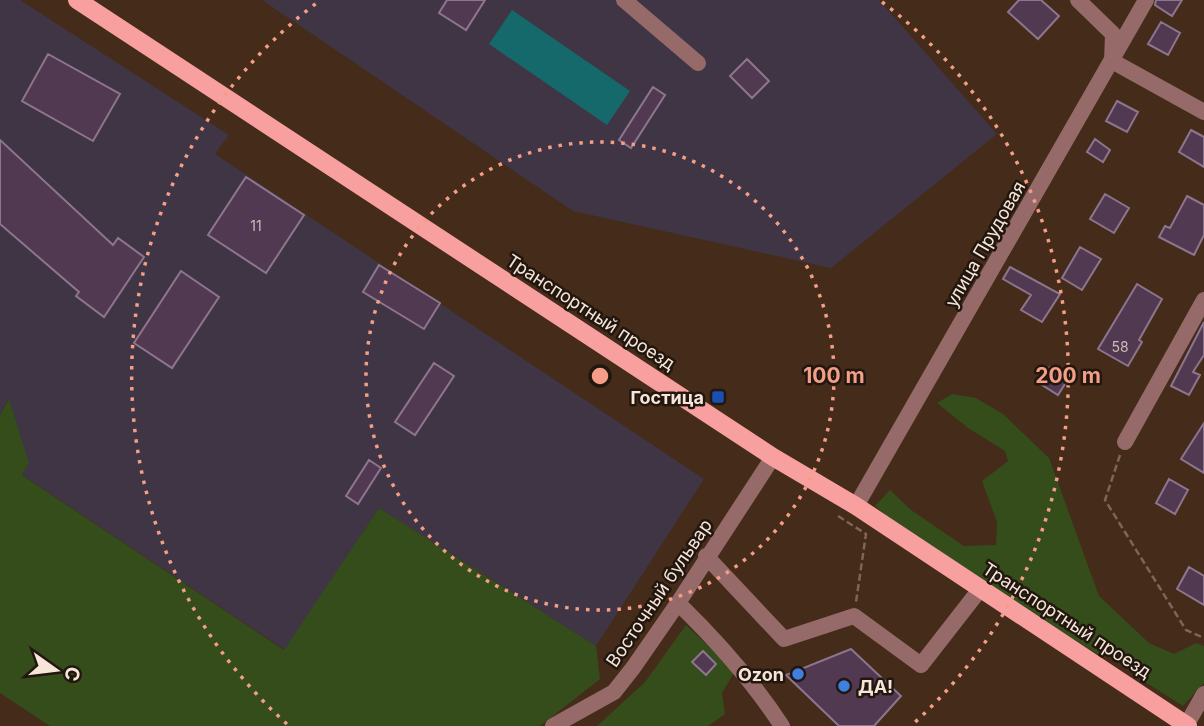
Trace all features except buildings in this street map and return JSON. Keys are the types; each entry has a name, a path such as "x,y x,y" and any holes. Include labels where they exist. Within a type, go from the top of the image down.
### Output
{"main road":[{"name":"Транспортный проезд","path":"77,0 773,457 856,506 1188,725"}],"street":[{"path":"624,0 698,63"},
{"path":"1078,0 1113,34 1112,61 1204,112"},
{"name":"улица Прудовая","path":"856,506 1146,0"},
{"path":"1125,442 1204,300"},
{"name":"Восточный бульвар","path":"553,726 614,692 634,668 773,457"},
{"path":"706,556 784,639 854,617 921,665 981,588"},
{"path":"678,603 721,645 759,690 782,726"},
{"path":"1188,725 1204,694"}],"path":[{"path":"1125,442 1105,500 1186,630 1204,638"},
{"path":"835,514 866,534 854,617"}],"shaded area":[{"path":"0,0 20,0 229,135 215,154 704,479 596,646 379,508 285,650 21,474 8,400 0,415"},
{"path":"262,0 879,0 997,134 831,268 573,211"}],"green space":[{"path":"952,394 976,398 1003,414 1049,458 1099,596 1149,643 1174,654 1196,643 1204,646 1204,683 1183,706 1142,680 1134,665 1111,650 1104,658 956,567 875,506 890,490 911,510 964,546 996,545 997,522 982,481 1008,461 1005,451 968,428 937,403"},
{"path":"9,399 29,463 22,475 284,650 379,508 596,646 600,679 540,726 50,726 0,693 0,415"},
{"path":"686,625 735,671 722,693 725,714 708,726 597,726 645,682"}],"water":[{"path":"512,10 630,91 607,125 489,44"}],"place":[{"name":"Гостица","path":"718,397"},
{"name":"Ozon","path":"798,674"},
{"name":"ДА!","path":"844,686"}]}
